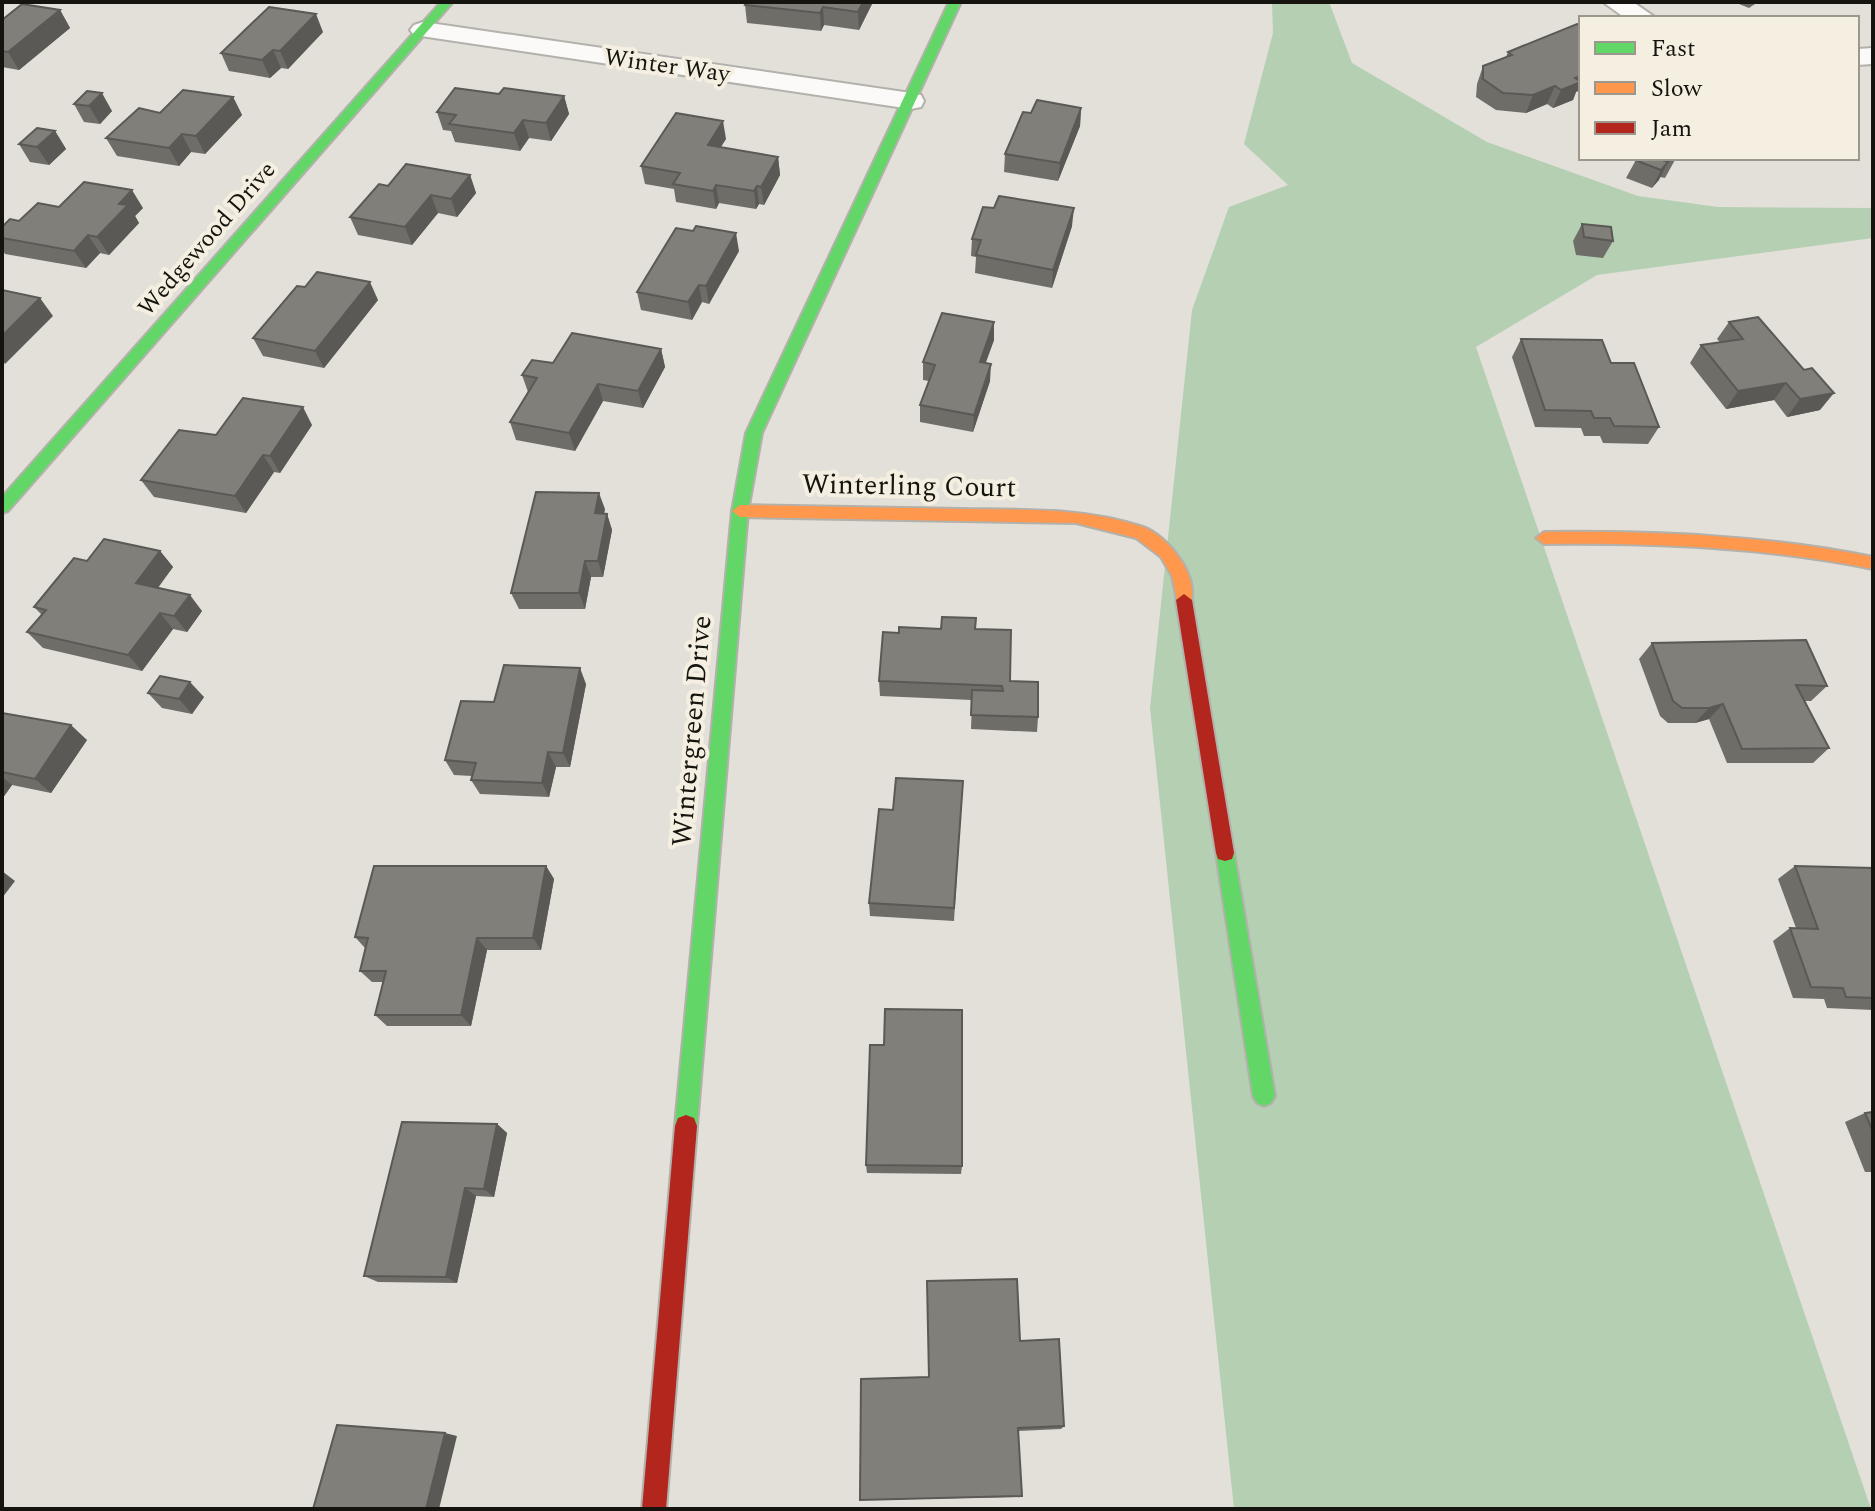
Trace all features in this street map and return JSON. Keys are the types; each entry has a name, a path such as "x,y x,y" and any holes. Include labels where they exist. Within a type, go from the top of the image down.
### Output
{"street":[{"name":"Wedgewood Drive","path":"2,507 447,2"},
{"name":"Wintergreen Drive","path":"654,1509 699,956 740,511 754,433 955,2"},
{"path":"1615,2 1640,16"},
{"name":"Winter Way","path":"423,30 911,101"},
{"name":"Winterling Court","path":"740,511 1076,517 1141,533 1167,553 1180,575 1264,1096"},
{"path":"1544,538 1683,536 1844,555 1873,563"}],"green space":[{"path":"1272,2 1329,2 1352,63 1487,142 1638,196 1718,207 1873,208 1873,238 1597,275 1476,347 1871,1509 1234,1509 1150,708 1192,310 1229,207 1288,185 1244,144 1273,33"}],"building":[{"path":"747,2 863,2 858,12 823,7 820,13 745,5"},
{"path":"22,4 60,10 8,52 2,51 2,20"},
{"path":"269,7 316,14 280,51 273,50 262,60 221,53"},
{"path":"1577,24 1579,77 1575,78 1579,83 1561,90 1555,86 1533,95 1503,93 1483,79 1483,66 1512,55 1508,52"},
{"path":"455,88 499,94 504,88 564,96 546,123 523,120 514,133 449,124 456,115 437,112"},
{"path":"183,90 233,97 196,136 182,134 169,148 106,138 139,108 160,113"},
{"path":"87,91 102,93 89,106 74,104"},
{"path":"1037,100 1081,108 1060,163 1005,154 1023,112 1031,113"},
{"path":"676,113 723,121 708,145 778,157 761,187 757,186 754,191 716,185 713,191 673,184 680,173 641,166"},
{"path":"37,128 55,131 37,147 19,144"},
{"path":"1635,160 1668,162 1661,170"},
{"path":"406,164 470,175 451,199 431,195 405,227 350,217 379,184 388,186"},
{"path":"84,182 132,190 119,204 128,205 97,237 88,235 74,251 2,238 2,227 10,219 19,221 38,203 59,207"},
{"path":"999,196 1074,208 1053,270 976,255 981,240 972,239 983,207 994,208"},
{"path":"1582,224 1611,227 1613,241 1584,237"},
{"path":"696,226 736,233 706,286 699,285 688,302 637,292 676,228 693,231"},
{"path":"317,272 370,282 315,351 253,338 297,286 305,287"},
{"path":"2,290 40,298 2,336"},
{"path":"942,313 994,322 980,362 991,364 974,415 920,405 935,365 923,362"},
{"path":"1758,317 1804,370 1812,368 1834,393 1800,399 1786,383 1738,391 1701,345 1743,339 1729,322"},
{"path":"572,333 661,349 638,391 598,384 569,433 510,422 537,378 522,375 532,360 553,363"},
{"path":"1521,339 1602,340 1611,363 1634,363 1659,427 1614,426 1610,418 1594,418 1591,411 1545,410"},
{"path":"243,398 303,407 270,456 263,455 235,496 141,480 179,430 216,435"},
{"path":"536,492 599,493 595,513 607,514 598,561 585,561 579,593 511,593"},
{"path":"104,539 160,551 136,583 190,595 174,616 160,613 128,655 27,632 46,610 34,607 74,558 87,561"},
{"path":"942,617 976,618 975,629 1011,630 1010,681 1038,682 1038,717 971,715 972,690 1003,691 1002,686 879,681 883,632 899,633 899,627 941,629"},
{"path":"1806,640 1827,686 1796,685 1829,748 1742,749 1723,704 1709,708 1682,708 1673,701 1652,643"},
{"path":"504,665 580,668 563,753 548,752 542,783 471,780 476,763 445,760 461,701 494,702"},
{"path":"160,676 190,682 179,699 148,693"},
{"path":"2,713 71,725 35,779 2,772"},
{"path":"896,778 963,781 954,908 869,903 879,809 893,810"},
{"path":"374,866 546,866 533,938 477,938 461,1015 375,1015 386,971 360,971 368,938 355,937"},
{"path":"1795,866 1873,868 1873,998 1846,997 1843,988 1811,987 1790,928 1818,929"},
{"path":"885,1009 962,1010 962,1166 866,1165 870,1045 884,1045"},
{"path":"1873,1112 1873,1132 1865,1113"},
{"path":"402,1122 497,1124 484,1189 465,1188 446,1277 364,1276"},
{"path":"1017,1279 1020,1341 1059,1339 1064,1426 1018,1428 1022,1496 860,1500 861,1379 929,1377 927,1281"},
{"path":"337,1425 445,1433 426,1509 313,1509"}],"traffic: fast":[{"path":"2,507 447,2"},
{"path":"686,1126 740,511 754,433 955,2"},
{"path":"1225,853 1264,1096"}],"traffic: slow":[{"path":"740,511 1076,517 1141,533 1167,553 1180,575 1184,600"},
{"path":"1544,538 1668,539 1750,544 1873,563"}],"traffic: jam":[{"path":"1184,600 1225,853"},
{"path":"654,1509 686,1126"}]}
